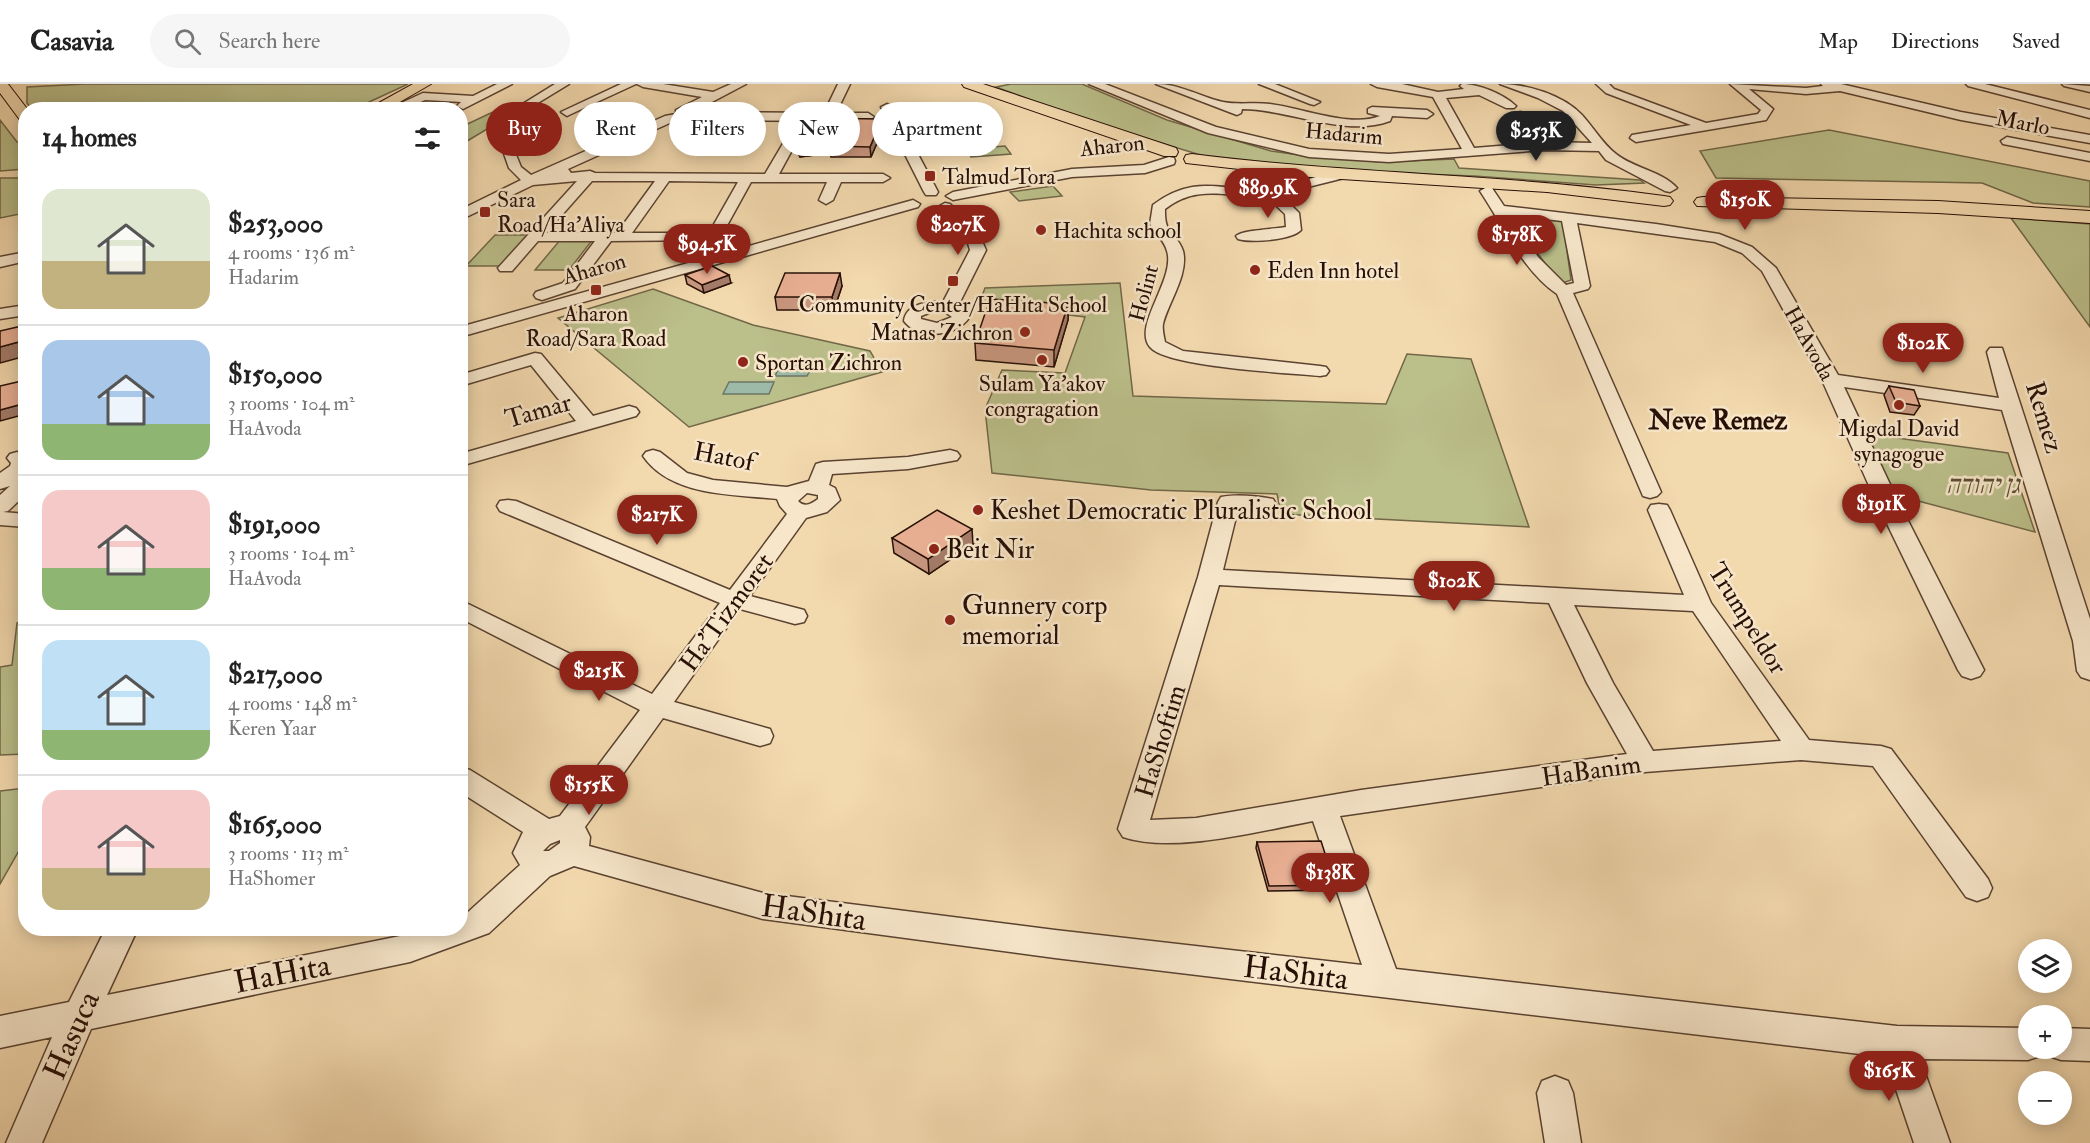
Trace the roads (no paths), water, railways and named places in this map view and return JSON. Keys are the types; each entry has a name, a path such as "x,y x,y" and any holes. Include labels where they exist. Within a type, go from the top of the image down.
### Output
{"main road":[{"path":"389,102 424,84"},
{"path":"969,84 1183,162 1192,159 1259,169 1465,182 1494,187 1679,194 1772,202 1938,207 2090,217"},
{"path":"3,85 18,106"}],"street":[{"path":"468,104 506,84"},
{"path":"533,102 563,84"},
{"path":"567,112 630,84"},
{"path":"643,84 716,96"},
{"path":"706,102 740,84"},
{"path":"835,102 844,84"},
{"name":"Hadarim","path":"1095,84 1212,130 1300,152 1329,156 1389,158 1544,146 1600,147"},
{"path":"1162,84 1254,118"},
{"path":"1265,84 1292,95 1329,105"},
{"path":"1377,84 1421,90 1437,95 1481,91"},
{"path":"1506,84 1542,96 1567,109 1576,116 1600,147 1611,157 1679,194"},
{"path":"1602,84 1610,91 1635,102 1705,126"},
{"path":"1727,84 1806,91 1832,86 1961,116 2090,139"},
{"path":"1636,138 1762,117 1767,109 1736,84"},
{"path":"1972,84 2090,114"},
{"path":"2068,84 2090,89"},
{"path":"1464,86 1481,91 1510,106"},
{"path":"1437,95 1471,153"},
{"path":"410,102 423,96 476,100"},
{"path":"1223,106 1275,108 1352,123 1381,121 1386,118 1387,112"},
{"path":"1355,110 1427,114"},
{"path":"1520,116 1544,146"},
{"name":"Marlo","path":"1961,116 1960,127 1965,130"},
{"path":"860,117 868,117"},
{"path":"468,212 669,120"},
{"name":"Marlo","path":"1995,138 2090,157"},
{"path":"511,156 516,169 546,175 883,177"},
{"path":"770,177 782,156"},
{"path":"913,156 932,192 949,201 977,242 978,250 949,307"},
{"name":"Aharon","path":"949,201 1072,173 1145,169 1169,157"},
{"path":"506,268 590,175"},
{"name":"Holint","path":"1320,370 1180,356 1163,350 1156,344 1154,325 1169,291 1175,262 1175,251 1157,224 1158,208 1179,192 1199,189 1269,192 1339,175"},
{"path":"527,297 556,292 568,286 615,236 666,176"},
{"path":"534,237 714,237 747,177"},
{"path":"826,200 836,177"},
{"name":"Trumpeldor","path":"1494,187 1501,210 1535,262 1556,288 1564,291 1700,604 1801,750"},
{"path":"932,192 915,196 912,201 914,204 931,208 949,201"},
{"path":"1243,236 1263,236 1294,230 1292,213 1269,192"},
{"name":"Aharon","path":"468,330 914,204"},
{"name":"HaAvoda","path":"1501,210 1719,238 1747,250 1768,268 1831,380 1885,497 1971,670"},
{"path":"1564,291 1582,286 1569,218"},
{"path":"0,262 18,258"},
{"path":"0,314 18,311"},
{"name":"Remez","path":"1996,352 2010,405 2076,609 2090,671"},
{"path":"468,379 535,358 589,424"},
{"path":"1831,380 2010,405"},
{"name":"Tamar","path":"468,458 629,412"},
{"name":"Hatof","path":"653,456 680,477 712,486 796,502"},
{"path":"796,502 821,508 829,500 828,492 818,488 823,468 908,463 950,456"},
{"path":"0,506 14,467"},
{"name":"Ha'Tizmoret","path":"556,845 734,600 796,502"},
{"name":"HaShoftim","path":"1265,504 1229,502 1210,577 1132,829 1145,832 1183,830 1323,809"},
{"path":"508,506 734,600 795,616"},
{"path":"0,518 18,520"},
{"path":"0,527 18,522"},
{"path":"1210,577 1700,604"},
{"path":"1558,597 1600,683 1645,762"},
{"path":"468,612 656,707 760,736"},
{"name":"HaBanim","path":"1323,809 1361,801 1645,762 1801,750 1881,756 1977,888"},
{"name":"HaShita","path":"468,784 556,845 763,906 1055,944 1897,1042 2018,1044"},
{"path":"1323,809 1384,982"},
{"name":"HaHita","path":"468,927 478,923 556,845"},
{"name":"Hasuca","path":"24,1143 80,1015 118,936"},
{"name":"HaHita","path":"0,1032 410,948 443,936"},
{"path":"1897,1042 1932,1143"},
{"path":"2072,1044 2090,1045"},
{"path":"1555,1093 1563,1143"}],"place":[{"name":"Talmud Tora","path":"930,176"},
{"name":"Sara Road/Ha'Aliya","path":"485,212"},
{"name":"Hachita school","path":"1041,230"},
{"name":"Eden Inn hotel","path":"1255,270"},
{"name":"Community Center/HaHita School","path":"953,281"},
{"name":"Aharon Road/Sara Road","path":"596,290"},
{"name":"Matnas Zichron","path":"1025,332"},
{"name":"Sulam Ya'akov congragation","path":"1042,360"},
{"name":"Sportan Zichron","path":"743,362"},
{"name":"Migdal David synagogue","path":"1899,405"},
{"name":"Keshet Democratic Pluralistic School","path":"978,510"},
{"name":"Beit Nir","path":"934,549"},
{"name":"Gunnery corp memorial","path":"950,620"}],"district":[{"name":"Neve Remez","path":"1718,420"}],"park label":[{"name":"גן יהודה","path":"1983,484"}]}
